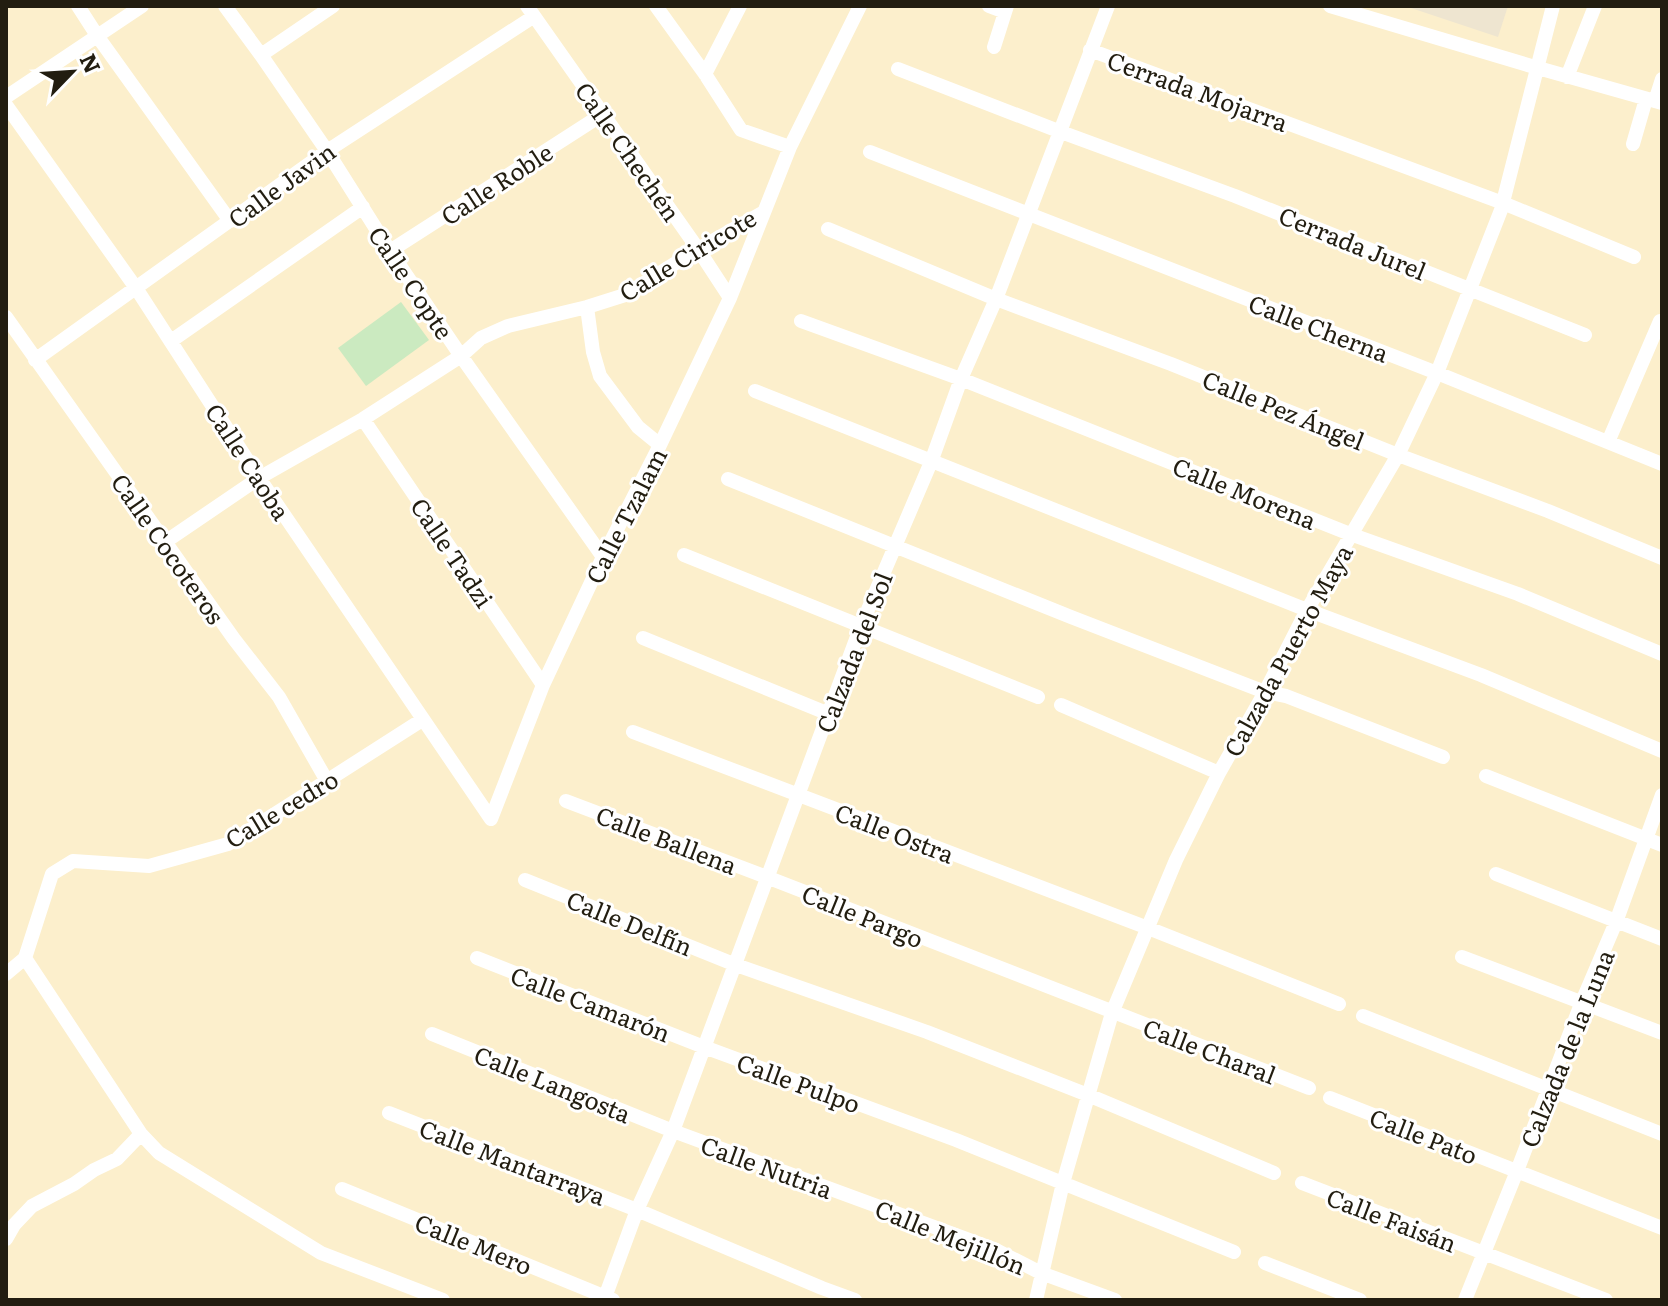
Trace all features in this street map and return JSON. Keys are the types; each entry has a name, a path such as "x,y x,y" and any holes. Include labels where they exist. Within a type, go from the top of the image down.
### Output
{"street":[{"path":"78,6 230,221"},
{"path":"6,97 142,6"},
{"name":"Calle Copte","path":"225,6 327,151 461,356 603,557"},
{"path":"261,55 333,6"},
{"path":"705,74 740,6"},
{"name":"Calle Ciricote","path":"165,542 259,478 363,419 461,356 481,338 508,326 625,295 762,213 790,147 860,6"},
{"path":"989,6 1006,9 994,47"},
{"name":"Calzada del Sol","path":"607,1299 637,1210 673,1131 861,626 996,299 1108,6"},
{"path":"1330,6 1654,101"},
{"name":"Calzada Puerto Maya","path":"1036,1300 1063,1183 1112,1013 1176,860 1219,773 1307,610 1398,455 1437,373 1503,203 1553,6"},
{"path":"1567,77 1595,6"},
{"path":"657,7 741,130 790,147"},
{"name":"Calle Chechén","path":"530,11 730,298"},
{"name":"Calle Javin","path":"35,360 327,151 530,11"},
{"name":"Cerrada Mojarra","path":"1090,50 1503,203 1634,257"},
{"name":"Cerrada Jurel","path":"898,69 1235,196 1585,335"},
{"path":"1633,144 1662,79"},
{"name":"Calle Caoba","path":"6,105 136,288 259,478 491,819"},
{"name":"Calle Roble","path":"390,251 603,114"},
{"name":"Calle Cherna","path":"870,152 1662,464"},
{"path":"171,341 363,207"},
{"name":"Calle Tzalam","path":"491,819 543,685 730,298 762,213"},
{"name":"Calle Pez Ángel","path":"828,229 996,299 1171,364 1662,558"},
{"path":"587,307 593,352 600,376 638,427 660,445"},
{"name":"Calle Cocoteros","path":"6,317 234,639 279,697 327,781"},
{"name":"Calle Morena","path":"801,321 961,379 1350,534 1518,594 1662,654"},
{"path":"1608,442 1660,321"},
{"path":"755,391 1307,610 1481,675 1662,751"},
{"name":"Calle Tadzi","path":"363,419 543,685"},
{"path":"728,479 1071,617 1443,757"},
{"path":"684,555 1038,697"},
{"path":"643,638 829,714"},
{"path":"1061,705 1219,773"},
{"name":"Calle cedro","path":"25,958 52,874 73,861 149,866 228,844 422,720"},
{"name":"Calle Ostra","path":"633,732 1339,1004"},
{"path":"1486,776 1662,845"},
{"name":"Calzada de la Luna","path":"1465,1300 1616,922 1662,795"},
{"name":"Calle Ballena","path":"566,801 769,878"},
{"path":"1496,874 1662,939"},
{"name":"Calle Pargo","path":"769,878 1112,1013"},
{"name":"Calle Delfín","path":"525,880 736,965 927,1032 1274,1173"},
{"path":"1462,957 1662,1033"},
{"path":"6,974 25,958 141,1134 159,1153 321,1253 443,1300"},
{"name":"Calle Camarón","path":"477,958 704,1047"},
{"name":"Calle Charal","path":"1112,1013 1309,1088"},
{"path":"1363,1016 1662,1134"},
{"name":"Calle Langosta","path":"432,1034 673,1131"},
{"name":"Calle Pulpo","path":"704,1047 894,1116 1234,1252"},
{"name":"Calle Pato","path":"1330,1098 1662,1228"},
{"name":"Calle Mantarraya","path":"389,1113 855,1300"},
{"name":"Calle Nutria","path":"673,1131 860,1200"},
{"path":"6,1239 32,1206 117,1159 141,1134"},
{"name":"Calle Faisán","path":"1302,1183 1606,1300"},
{"name":"Calle Mero","path":"342,1189 607,1299"},
{"name":"Calle Mejillón","path":"860,1200 994,1249 1041,1273 1115,1300"},
{"path":"1265,1263 1360,1300"}],"shaded area":[{"path":"1405,6 1508,6 1498,37"}],"green space":[{"path":"401,302 429,340 366,386 338,348"}]}
